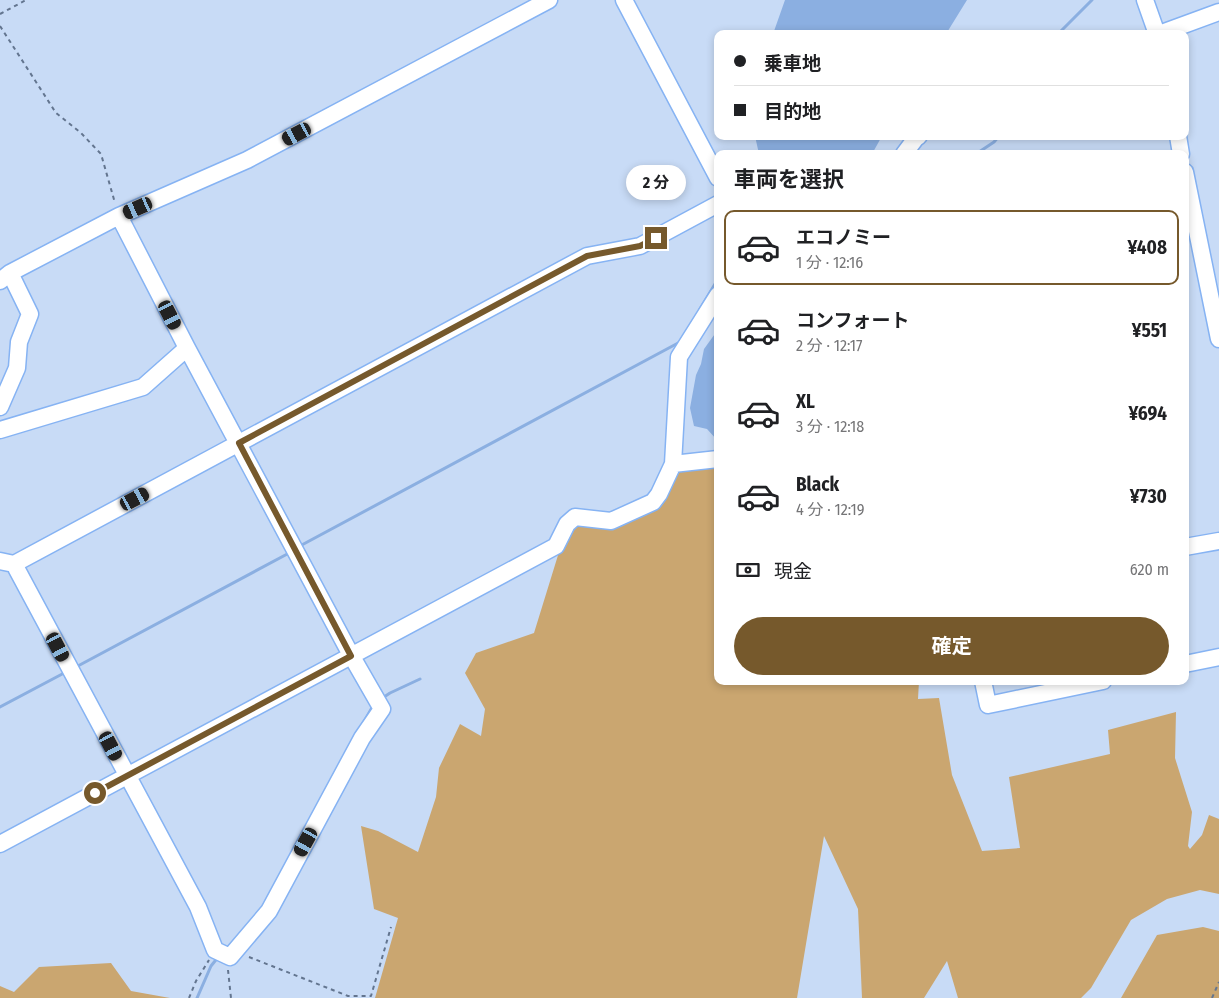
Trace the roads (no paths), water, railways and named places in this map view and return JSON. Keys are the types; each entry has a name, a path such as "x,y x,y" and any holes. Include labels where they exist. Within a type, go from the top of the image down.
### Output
{"street":[{"path":"0,407 17,368 19,342 30,314 5,277 119,216 247,160 549,0"},
{"path":"624,0 714,170"},
{"path":"1145,0 1156,30"},
{"path":"1169,30 1219,12"},
{"path":"907,150 916,140"},
{"path":"1189,187 1212,272 1219,339"},
{"path":"119,216 187,348 239,443 351,656 382,709 362,738 269,910 227,953 198,907 7,562 239,443 587,256 640,246 714,206"},
{"path":"0,844 556,546 566,524 575,517 611,522 653,502 659,494 673,464 679,358 714,301"},
{"path":"0,430 143,387 187,348"},
{"path":"673,464 714,459"},
{"path":"1189,546 1219,541"},
{"path":"1189,663 1219,657"},
{"path":"984,685 988,705 1084,685"}],"water":[{"path":"785,0 967,0 948,30 774,30"},
{"path":"756,140 880,140 874,150 758,150"},
{"path":"714,335 714,437 707,429 694,426 690,408 696,375 701,364 704,349"}],"waterway":[{"path":"1062,30 1092,0"},
{"path":"982,150 996,140"},
{"path":"700,309 714,286"},
{"path":"298,547 680,342"},
{"path":"76,667 291,552"},
{"path":"0,707 66,672"},
{"path":"381,699 420,679"},
{"path":"361,727 374,704"},
{"path":"197,998 211,966 219,956"}]}
